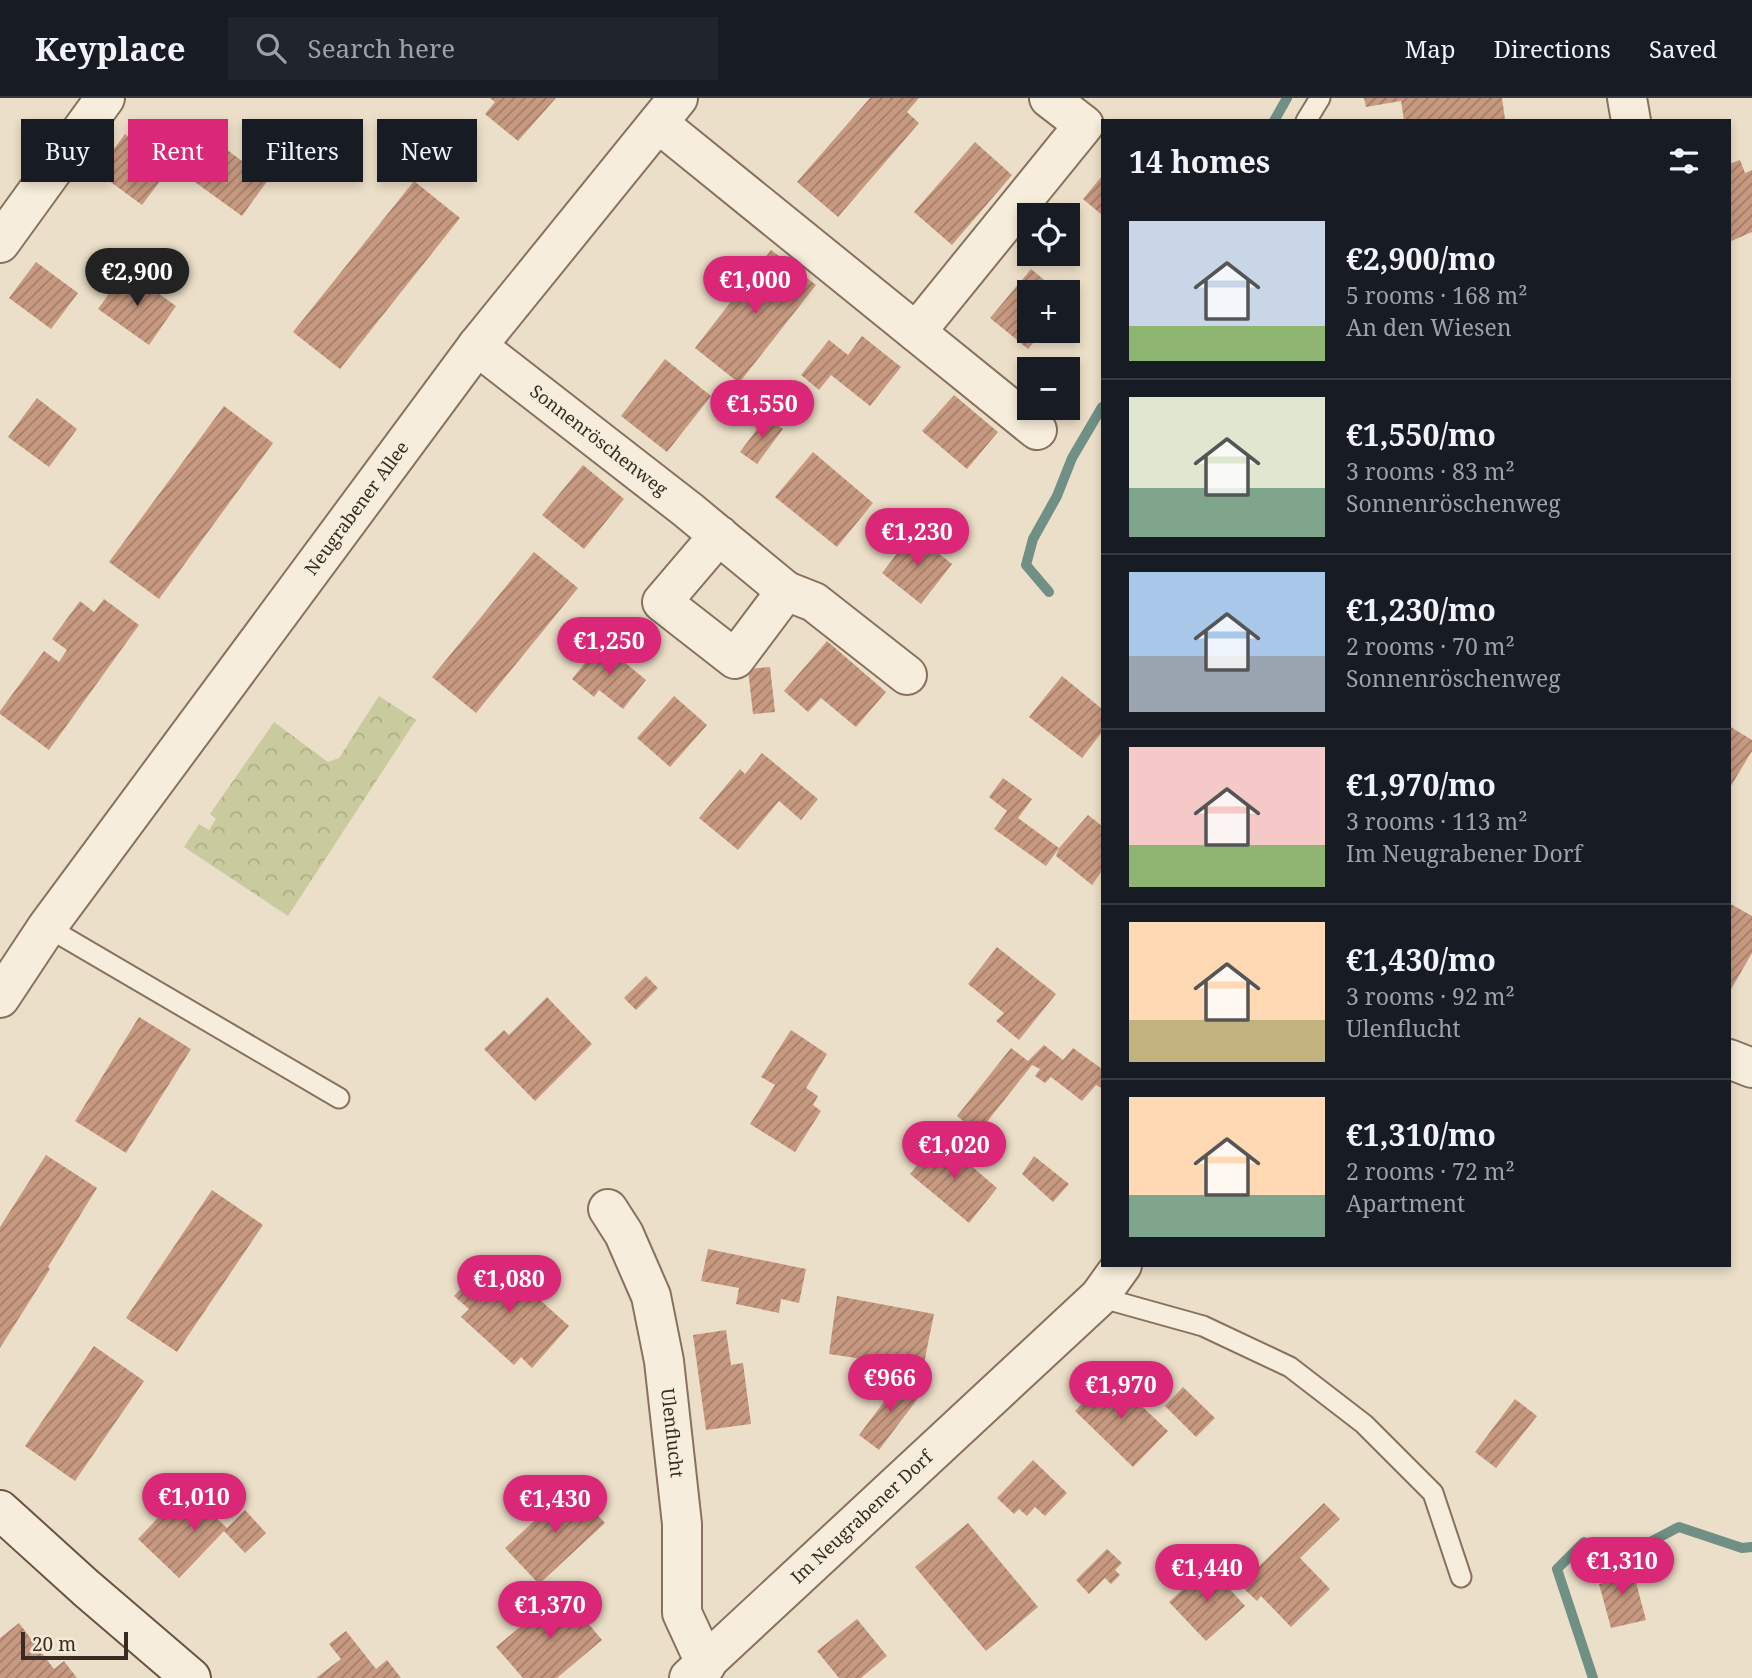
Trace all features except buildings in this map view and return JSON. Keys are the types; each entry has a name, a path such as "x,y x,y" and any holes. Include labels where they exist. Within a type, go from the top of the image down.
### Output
{"street":[{"path":"0,242 105,98"},
{"path":"916,331 1084,125 1049,98"},
{"path":"1627,98 1631,119"},
{"path":"668,110 916,331 1037,430"},
{"name":"Neugrabener Allee","path":"0,998 47,927 477,346 668,110"},
{"name":"Sonnenröschenweg","path":"477,346 719,535 786,591 814,602 908,675"},
{"path":"719,535 663,602 735,659 786,591"},
{"path":"1731,1060 1752,1068"},
{"name":"Ulenflucht","path":"608,1209 624,1234 651,1296 664,1361 682,1524 682,1613 697,1671"},
{"name":"Im Neugrabener Dorf","path":"697,1671 1099,1297 1121,1267"},
{"path":"0,1510 191,1678"},
{"path":"0,1531 86,1588"}],"lane":[{"path":"1307,119 1320,98"},
{"path":"47,927 339,1098"},
{"path":"1099,1297 1203,1326 1290,1367 1364,1424 1433,1493 1461,1577"}],"green space":[{"path":"379,696 416,720 288,916 184,847 199,824 209,830 216,819 210,814 274,722 328,762 339,758"}],"waterway":[{"path":"1275,119 1287,98"},
{"path":"1049,592 1026,565 1033,539 1057,496 1072,458 1101,409"},
{"path":"1593,1678 1557,1569 1584,1542 1599,1548 1623,1551 1643,1545 1679,1527 1742,1548 1752,1547"}]}
